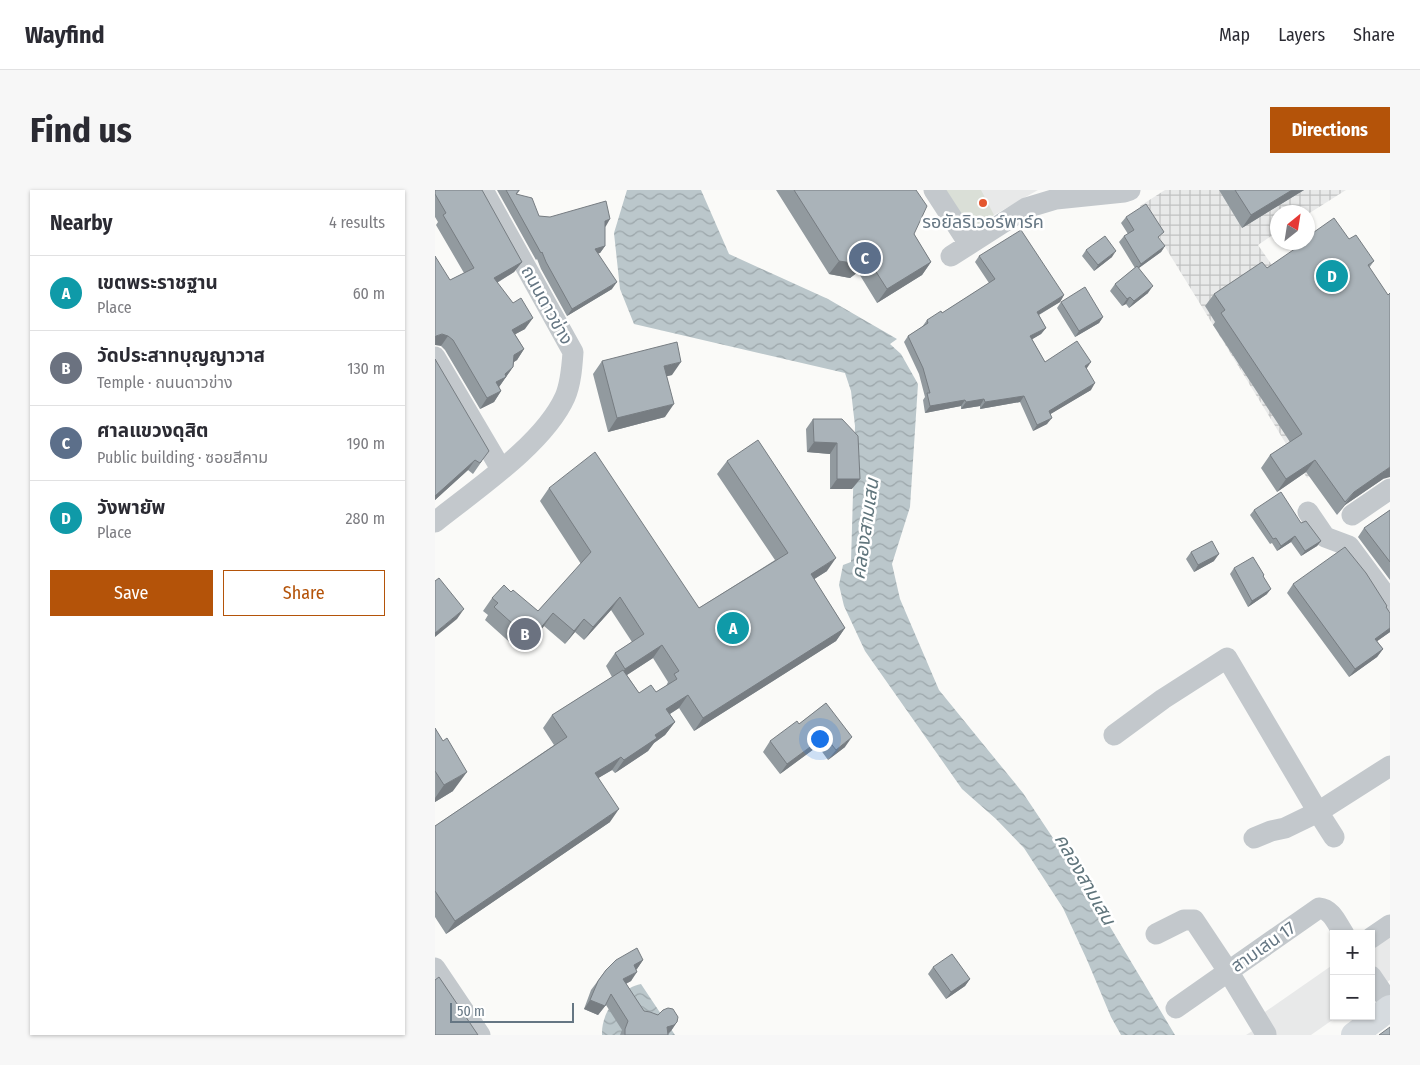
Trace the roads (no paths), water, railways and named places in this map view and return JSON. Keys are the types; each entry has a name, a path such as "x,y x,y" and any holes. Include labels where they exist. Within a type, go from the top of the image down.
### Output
{"main road":[{"path":"1353,1035 1390,1008"}],"street":[{"name":"ถนนดาวข่าง","path":"435,522 527,448 555,415 567,391 573,352 483,190"},
{"path":"934,190 969,244"},
{"path":"951,256 1026,208 1056,199 1130,190"},
{"path":"435,358 501,469"},
{"path":"1353,515 1390,489"},
{"path":"1308,512 1325,537 1349,546 1390,601"},
{"path":"1114,735 1163,699 1227,658 1334,836"},
{"path":"1254,838 1271,830 1285,828 1318,812 1390,766"},
{"name":"สามเสน 17","path":"1176,1008 1319,908 1325,909 1330,913 1341,930"},
{"path":"1156,934 1184,920 1194,920 1228,971 1266,1034"},
{"path":"1375,935 1390,925"},
{"path":"435,968 480,1035"},
{"path":"1375,982 1390,1004"}],"water":[{"name":"คลองสามเสน","path":"627,190 701,190 729,254 828,299 897,339 890,344 901,354 918,384 910,507 892,564 900,599 939,690 1023,793 1091,895 1175,1035 1121,1035 1111,1017 1063,908 1024,848 996,819 962,789 865,651 844,606 839,585 843,565 851,562 855,426 851,391 845,373 634,324 620,289 614,233"},
{"path":"641,984 675,1035 602,1035 602,1026 613,1003 625,991"}],"place":[{"name":"รอยัลริเวอร์พาร์ค","path":"983,203"},
{"name":"ศาลแขวงดุสิต","path":"865,258"},
{"name":"วังพายัพ","path":"1332,276"},
{"name":"เขตพระราชฐาน","path":"733,628"},
{"name":"วัดประสาทบุญญาวาส","path":"525,634"}]}
